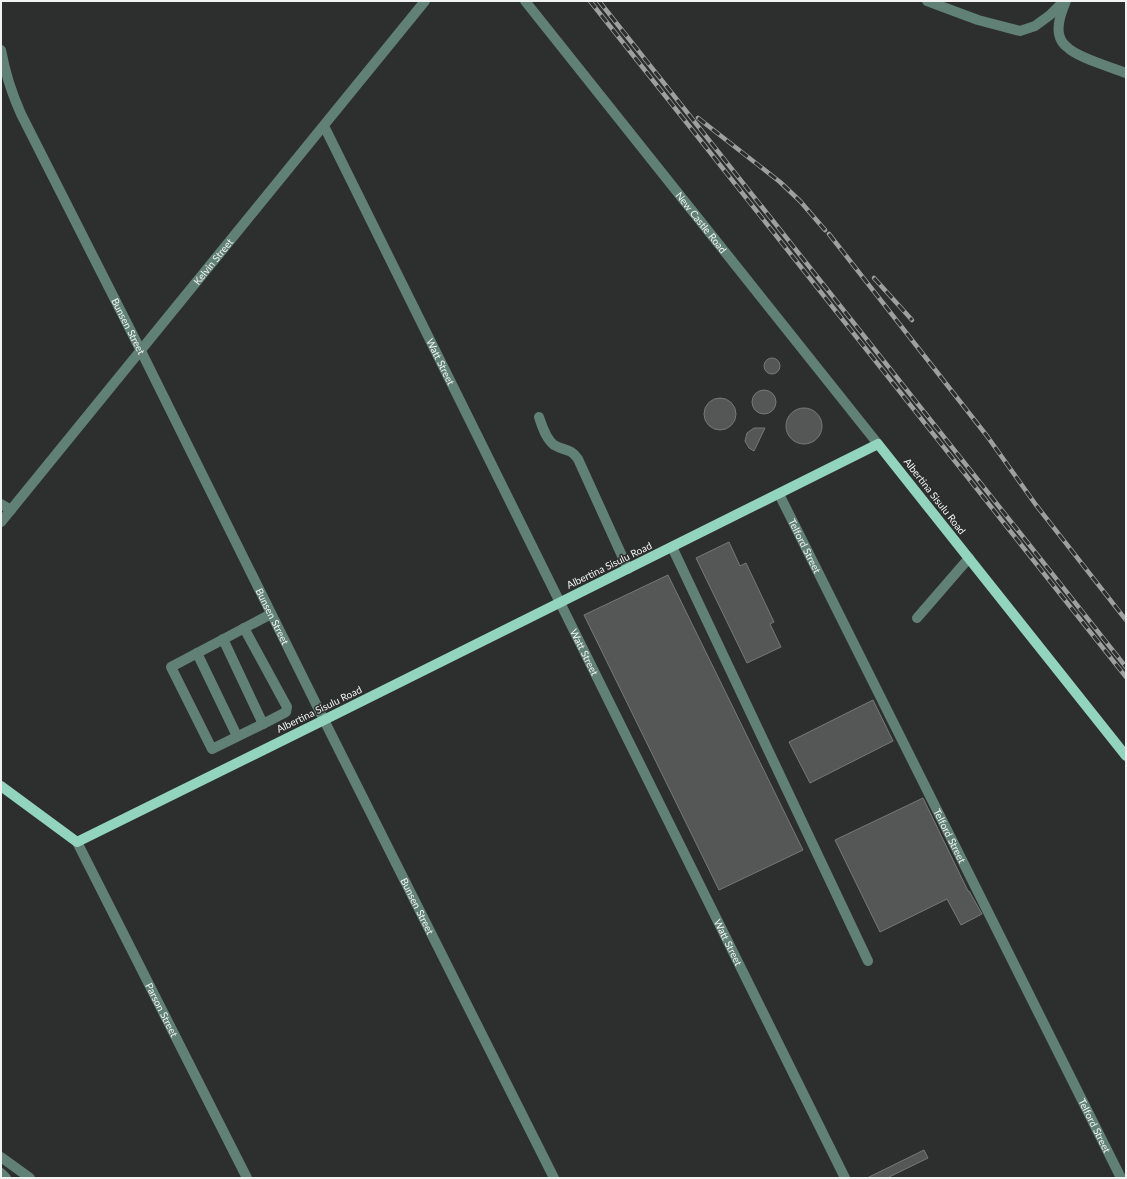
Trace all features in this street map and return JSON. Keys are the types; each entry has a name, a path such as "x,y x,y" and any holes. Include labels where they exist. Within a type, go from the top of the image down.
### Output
{"main road":[{"name":"Albertina Sisulu Road","path":"77,842 878,444 1126,756"},
{"path":"1,786 77,842"}],"street":[{"name":"Kelvin Street","path":"1,522 425,1"},
{"name":"New Castle Road","path":"525,1 878,444"},
{"path":"927,1 978,20 1020,31 1035,26 1065,1"},
{"path":"1065,1 1060,22 1060,34 1066,47 1082,56 1126,72"},
{"name":"Bunsen Street","path":"1,50 14,99 21,114 554,1178"},
{"name":"Watt Street","path":"324,126 846,1178"},
{"path":"538,418 554,445 574,453 578,459 628,568"},
{"name":"Telford Street","path":"779,494 1121,1178"},
{"path":"1,504 11,510"},
{"path":"672,547 868,961"},
{"path":"917,618 969,558"},
{"path":"244,628 287,707 286,712 277,718 212,749 171,667 223,639 244,628 271,614"},
{"path":"223,639 263,724"},
{"path":"197,653 237,736"},
{"name":"Parson Street","path":"77,842 247,1178"},
{"path":"1,1157 30,1178"},
{"path":"1,1173 6,1178"}],"building":[{"path":"772,358 779,363 780,366 775,373 772,374 765,369 764,366 769,359"},
{"path":"764,390 772,394 776,402 772,410 764,414 756,410 752,402 756,394"},
{"path":"717,398 723,398 733,405 736,414 735,420 729,427 723,430 717,430 707,423 704,417 704,411 711,401"},
{"path":"804,408 814,411 819,416 822,426 819,436 814,441 804,444 794,441 789,436 786,426 789,416 794,411"},
{"path":"754,428 765,428 754,451 749,448 745,441 747,433"},
{"path":"729,542 740,566 746,563 774,622 770,624 781,647 747,663 696,558"},
{"path":"668,575 803,850 719,890 584,615"},
{"path":"873,700 893,741 810,783 789,742"},
{"path":"923,798 968,891 982,914 961,925 947,899 880,932 835,840"},
{"path":"924,1150 928,1158 887,1178 867,1178"}],"railway":[{"path":"590,1 1126,677"},
{"path":"599,1 1126,667"},
{"path":"698,118 780,182 800,201 825,230"},
{"path":"829,234 987,436 1036,505 1126,620"},
{"path":"874,278 912,320"}]}
